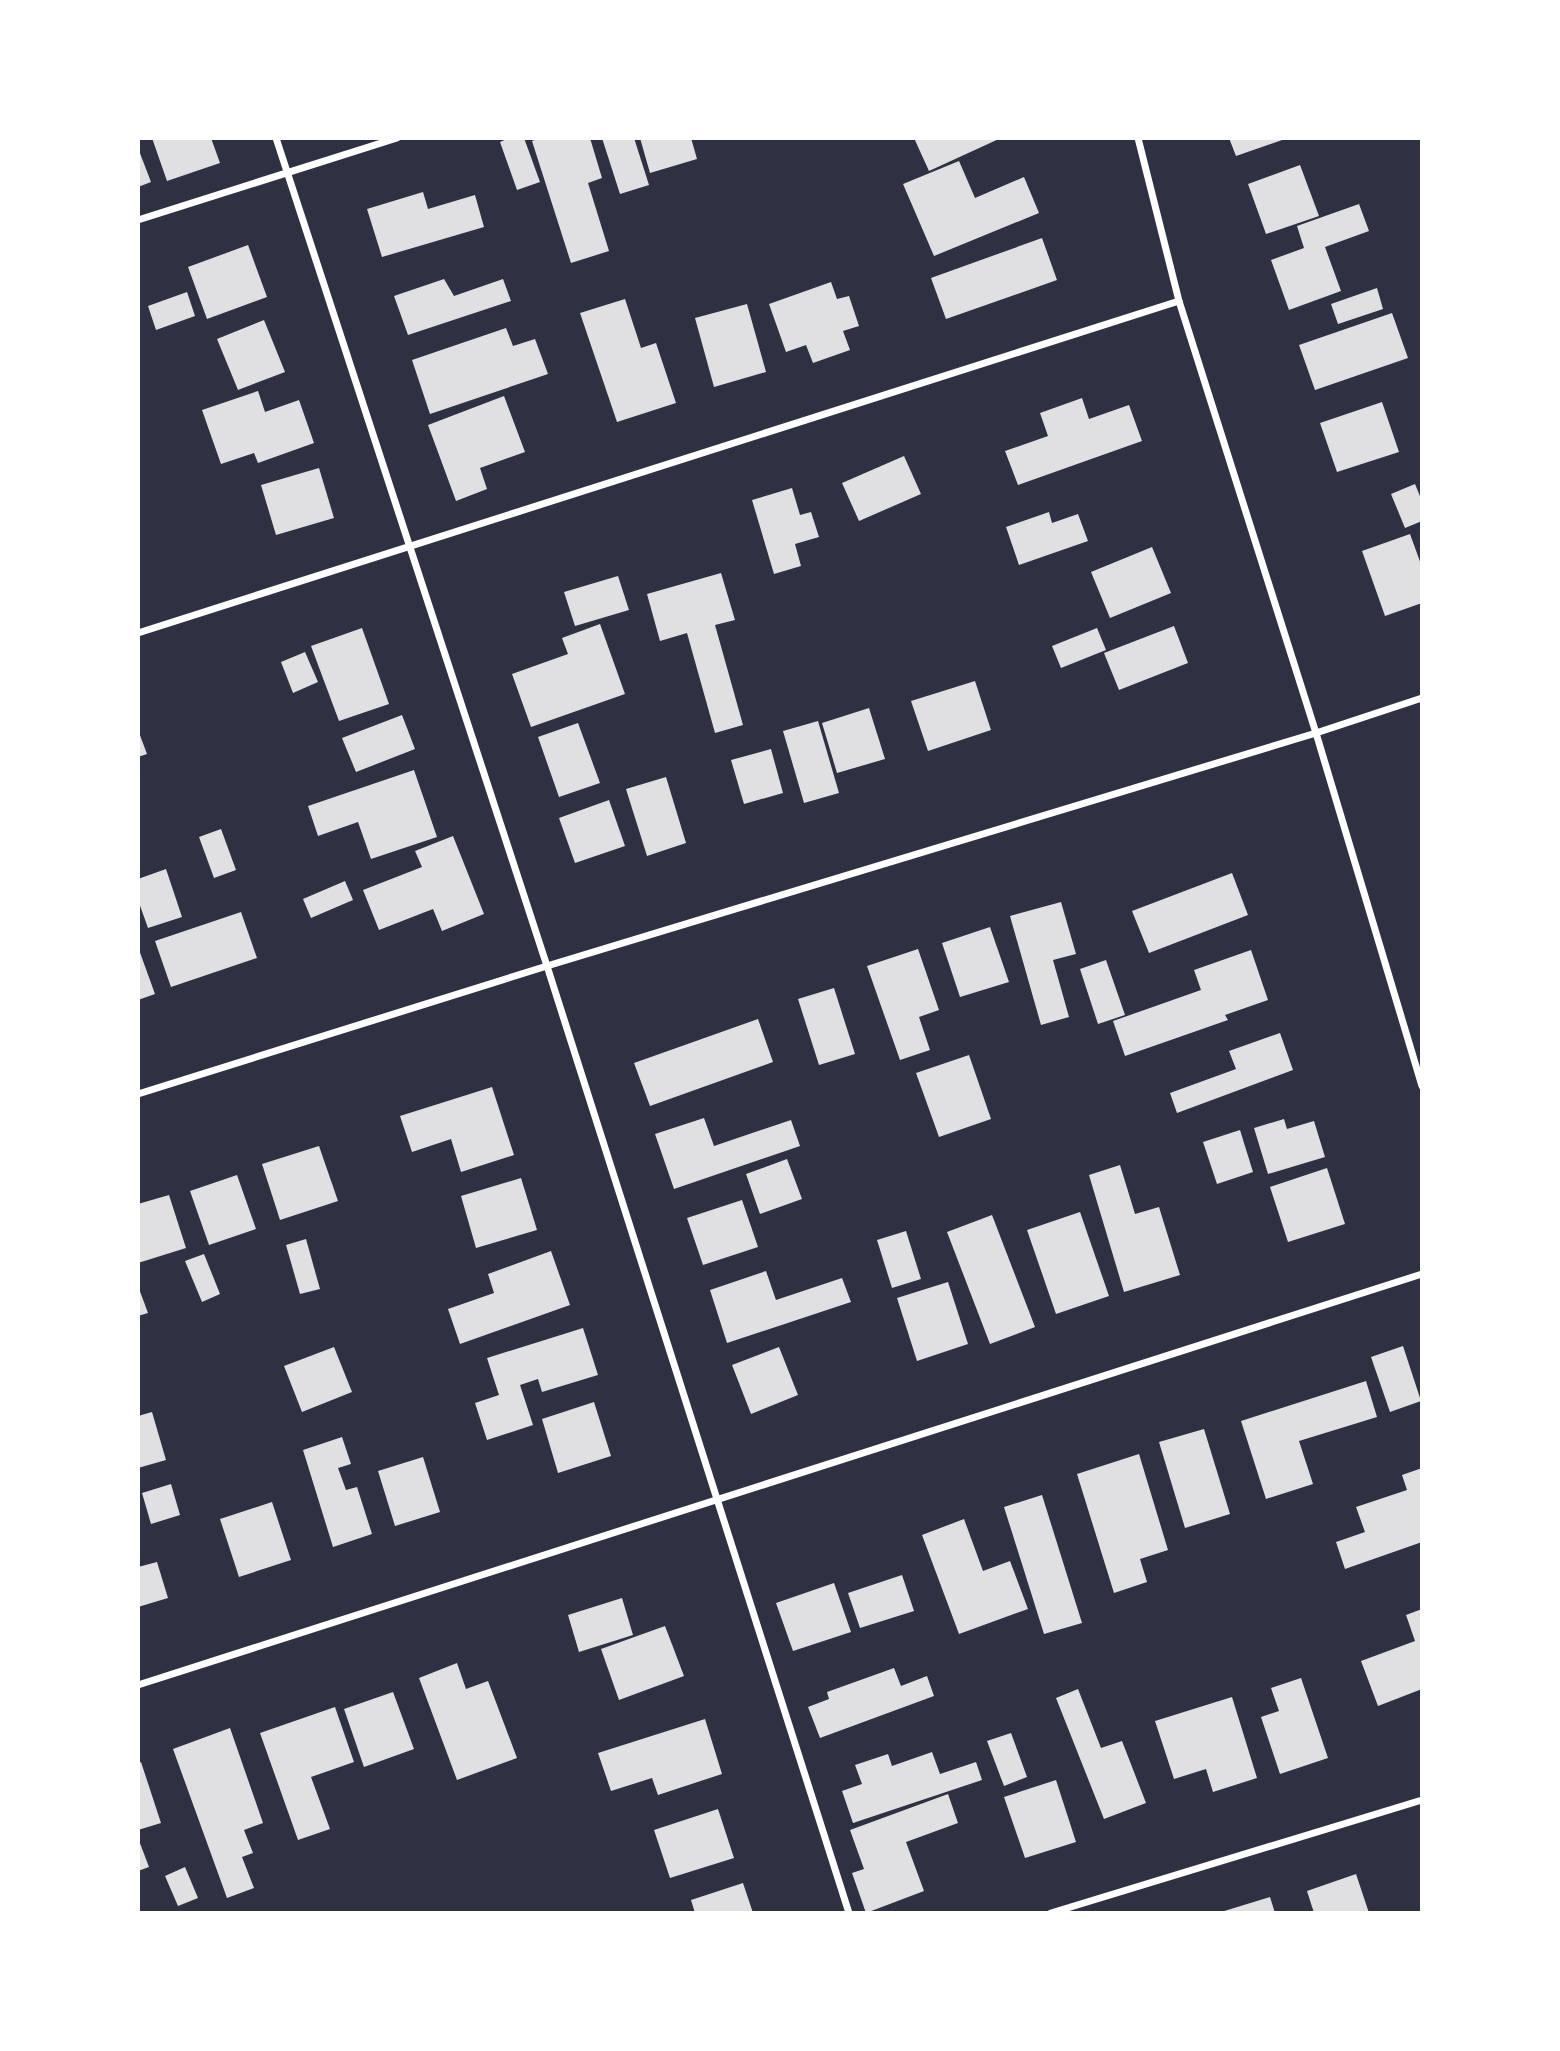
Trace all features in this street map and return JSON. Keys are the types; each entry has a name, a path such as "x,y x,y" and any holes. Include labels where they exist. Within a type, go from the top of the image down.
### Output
{"street":[{"path":"276,138 547,965 849,1913"},
{"path":"138,220 397,138"},
{"path":"1138,138 1179,301 1316,733 1422,1086"},
{"path":"138,633 410,544 1179,301"},
{"path":"138,1094 547,965 1316,733 1422,698"},
{"path":"138,1685 717,1502 1422,1274"},
{"path":"1051,1913 1422,1800"}],"building":[{"path":"152,138 211,138 220,163 167,181"},
{"path":"509,138 524,138 540,182 517,190 500,142"},
{"path":"540,138 590,138 602,178 588,183 609,251 571,263 532,141"},
{"path":"602,138 634,138 649,185 620,194"},
{"path":"640,138 691,138 697,159 650,173"},
{"path":"914,138 1001,138 929,171"},
{"path":"1229,138 1285,138 1285,139 1236,156"},
{"path":"138,148 151,182 138,187"},
{"path":"959,161 975,198 1024,177 1039,213 934,256 903,184"},
{"path":"1300,165 1319,216 1266,234 1248,184"},
{"path":"423,192 428,209 475,195 484,227 382,257 367,209"},
{"path":"1359,204 1369,231 1325,247 1341,291 1289,310 1271,260 1304,248 1297,226"},
{"path":"1042,238 1057,280 946,319 931,278"},
{"path":"248,245 267,297 207,319 188,267"},
{"path":"444,279 454,296 503,279 511,301 408,335 394,296"},
{"path":"831,282 837,299 849,296 859,326 843,331 850,350 813,363 806,345 786,352 769,304"},
{"path":"1377,288 1383,309 1338,324 1331,304"},
{"path":"187,292 195,316 156,330 148,306"},
{"path":"625,299 641,348 656,343 676,403 617,422 580,313"},
{"path":"747,304 766,372 714,387 695,318"},
{"path":"1392,313 1408,358 1315,390 1299,345"},
{"path":"264,320 285,372 238,390 217,339"},
{"path":"506,328 513,346 535,339 548,374 430,414 412,360"},
{"path":"258,391 265,412 299,400 314,443 258,463 254,453 221,464 202,410"},
{"path":"504,396 525,452 480,468 487,489 456,501 428,425"},
{"path":"1082,398 1089,419 1129,405 1142,441 1018,485 1005,451 1048,436 1040,413"},
{"path":"1382,402 1399,452 1337,472 1320,423"},
{"path":"904,456 921,494 859,521 842,483"},
{"path":"319,468 334,518 276,535 261,485"},
{"path":"1415,484 1422,501 1422,521 1405,528 1391,494"},
{"path":"792,488 800,515 811,512 819,537 795,544 801,566 774,574 752,500"},
{"path":"1049,512 1052,523 1078,514 1088,541 1019,565 1006,527"},
{"path":"1410,534 1422,567 1422,603 1385,616 1362,551"},
{"path":"1152,547 1171,593 1110,618 1091,572"},
{"path":"721,573 735,620 715,625 743,725 715,733 687,633 660,641 647,594"},
{"path":"618,576 629,610 575,626 564,592"},
{"path":"600,624 625,694 531,727 512,674 568,654 562,638"},
{"path":"1174,626 1188,663 1119,690 1104,653"},
{"path":"362,628 389,704 339,721 311,646"},
{"path":"1097,628 1106,650 1061,668 1052,646"},
{"path":"305,652 318,682 293,693 281,662"},
{"path":"975,681 991,730 928,751 911,701"},
{"path":"869,708 885,759 837,773 822,723"},
{"path":"402,715 415,749 356,772 342,738"},
{"path":"818,721 839,793 804,803 783,731"},
{"path":"578,723 600,783 559,797 538,737"},
{"path":"138,730 147,754 138,757"},
{"path":"771,749 783,793 744,804 731,760"},
{"path":"414,770 437,837 371,859 358,822 318,836 308,806"},
{"path":"666,777 686,843 647,856 626,789"},
{"path":"609,800 625,846 575,863 559,818"},
{"path":"221,829 236,870 214,878 199,837"},
{"path":"453,836 484,914 442,931 433,909 379,930 363,890 422,867 415,851"},
{"path":"166,869 182,917 148,928 138,900 138,879"},
{"path":"1232,873 1248,915 1149,953 1132,911"},
{"path":"345,881 353,900 311,918 303,899"},
{"path":"1061,902 1076,954 1053,960 1069,1017 1041,1025 1010,916"},
{"path":"241,912 257,958 171,987 155,941"},
{"path":"990,927 1009,982 960,997 942,943"},
{"path":"138,947 155,994 138,1000"},
{"path":"918,949 939,1010 919,1017 930,1050 900,1060 867,966"},
{"path":"1251,950 1268,1000 1225,1015 1228,1020 1125,1056 1113,1021 1201,990 1194,970"},
{"path":"1106,960 1125,1015 1098,1024 1080,969"},
{"path":"834,988 855,1054 819,1065 798,999"},
{"path":"758,1019 773,1062 650,1106 634,1063"},
{"path":"1280,1033 1293,1070 1177,1113 1170,1093 1236,1069 1229,1051"},
{"path":"969,1055 991,1119 939,1137 916,1073"},
{"path":"492,1087 514,1155 461,1172 451,1139 412,1152 400,1116"},
{"path":"704,1118 714,1146 791,1120 800,1146 674,1189 655,1134"},
{"path":"1284,1119 1287,1129 1314,1121 1325,1157 1268,1174 1254,1128"},
{"path":"1240,1130 1253,1172 1217,1184 1203,1142"},
{"path":"319,1146 338,1201 280,1220 262,1164"},
{"path":"787,1159 802,1199 760,1214 746,1174"},
{"path":"1120,1165 1135,1214 1159,1207 1180,1275 1124,1292 1089,1175"},
{"path":"1327,1168 1345,1224 1288,1242 1270,1187"},
{"path":"237,1175 256,1229 209,1245 190,1191"},
{"path":"521,1178 537,1230 476,1248 461,1196"},
{"path":"169,1195 186,1248 138,1263 138,1204"},
{"path":"742,1200 758,1247 703,1265 687,1218"},
{"path":"1080,1212 1109,1296 1056,1314 1027,1230"},
{"path":"992,1215 1035,1327 990,1344 947,1232"},
{"path":"906,1231 921,1279 892,1288 877,1240"},
{"path":"306,1239 320,1289 300,1294 286,1245"},
{"path":"551,1251 570,1305 460,1344 448,1309 494,1293 488,1274"},
{"path":"204,1254 220,1294 202,1302 185,1261"},
{"path":"766,1271 776,1300 842,1278 851,1302 727,1343 710,1290"},
{"path":"948,1282 968,1344 917,1361 897,1298"},
{"path":"138,1286 148,1313 138,1316"},
{"path":"583,1328 598,1375 542,1392 538,1379 520,1385 533,1425 487,1440 475,1403 499,1395 487,1358"},
{"path":"1403,1346 1421,1401 1390,1412 1371,1357"},
{"path":"334,1347 352,1392 302,1412 284,1366"},
{"path":"779,1347 798,1395 751,1414 732,1365"},
{"path":"1366,1381 1377,1417 1299,1441 1313,1484 1266,1499 1241,1421"},
{"path":"594,1402 611,1456 558,1473 542,1419"},
{"path":"152,1412 166,1460 138,1468 138,1416"},
{"path":"1204,1429 1230,1514 1185,1528 1159,1442"},
{"path":"342,1437 351,1464 338,1468 346,1490 357,1487 372,1534 333,1547 303,1450"},
{"path":"1139,1454 1168,1550 1140,1559 1147,1582 1114,1593 1077,1474"},
{"path":"423,1457 440,1512 395,1526 378,1471"},
{"path":"1422,1468 1422,1542 1345,1569 1336,1542 1365,1532 1356,1507 1407,1490 1402,1475"},
{"path":"171,1484 180,1515 151,1524 142,1493"},
{"path":"1042,1495 1082,1623 1044,1634 1004,1507"},
{"path":"272,1502 291,1560 239,1577 220,1519"},
{"path":"964,1519 983,1571 1010,1561 1028,1609 959,1634 922,1535"},
{"path":"157,1562 168,1598 138,1607 138,1567"},
{"path":"902,1575 914,1611 860,1628 848,1593"},
{"path":"834,1583 851,1632 793,1651 776,1603"},
{"path":"622,1598 633,1635 579,1652 568,1615"},
{"path":"1422,1609 1422,1689 1378,1706 1361,1661 1415,1641 1406,1615"},
{"path":"665,1626 684,1676 619,1700 601,1649"},
{"path":"457,1663 466,1689 488,1681 517,1758 457,1780 419,1678"},
{"path":"894,1668 901,1686 927,1676 934,1696 820,1738 808,1707 829,1699 827,1692"},
{"path":"1301,1678 1328,1758 1280,1774 1261,1717 1279,1711 1271,1688"},
{"path":"1078,1689 1101,1748 1122,1741 1146,1803 1104,1819 1056,1698"},
{"path":"393,1692 414,1749 364,1767 344,1709"},
{"path":"1232,1697 1257,1778 1213,1792 1206,1769 1174,1779 1155,1721"},
{"path":"335,1707 354,1762 311,1777 330,1829 298,1840 260,1733"},
{"path":"705,1719 722,1774 658,1795 652,1778 611,1791 598,1753"},
{"path":"230,1728 263,1823 244,1830 253,1853 242,1857 254,1888 227,1898 173,1749"},
{"path":"1011,1733 1027,1777 1004,1786 987,1741"},
{"path":"932,1752 940,1774 976,1762 982,1780 853,1823 842,1791 862,1784 855,1765 888,1754 892,1766"},
{"path":"141,1762 161,1823 138,1830 138,1763"},
{"path":"1056,1780 1076,1842 1025,1858 1004,1797"},
{"path":"948,1794 958,1823 906,1842 924,1891 866,1913 852,1873 864,1869 850,1830"},
{"path":"718,1809 734,1858 670,1878 654,1830"},
{"path":"138,1838 149,1867 138,1871"},
{"path":"185,1867 198,1898 178,1906 165,1876"},
{"path":"1356,1874 1369,1913 1314,1913 1307,1891"},
{"path":"743,1883 753,1913 695,1913 691,1900"},
{"path":"1270,1897 1275,1913 1221,1913 1221,1912"}]}
